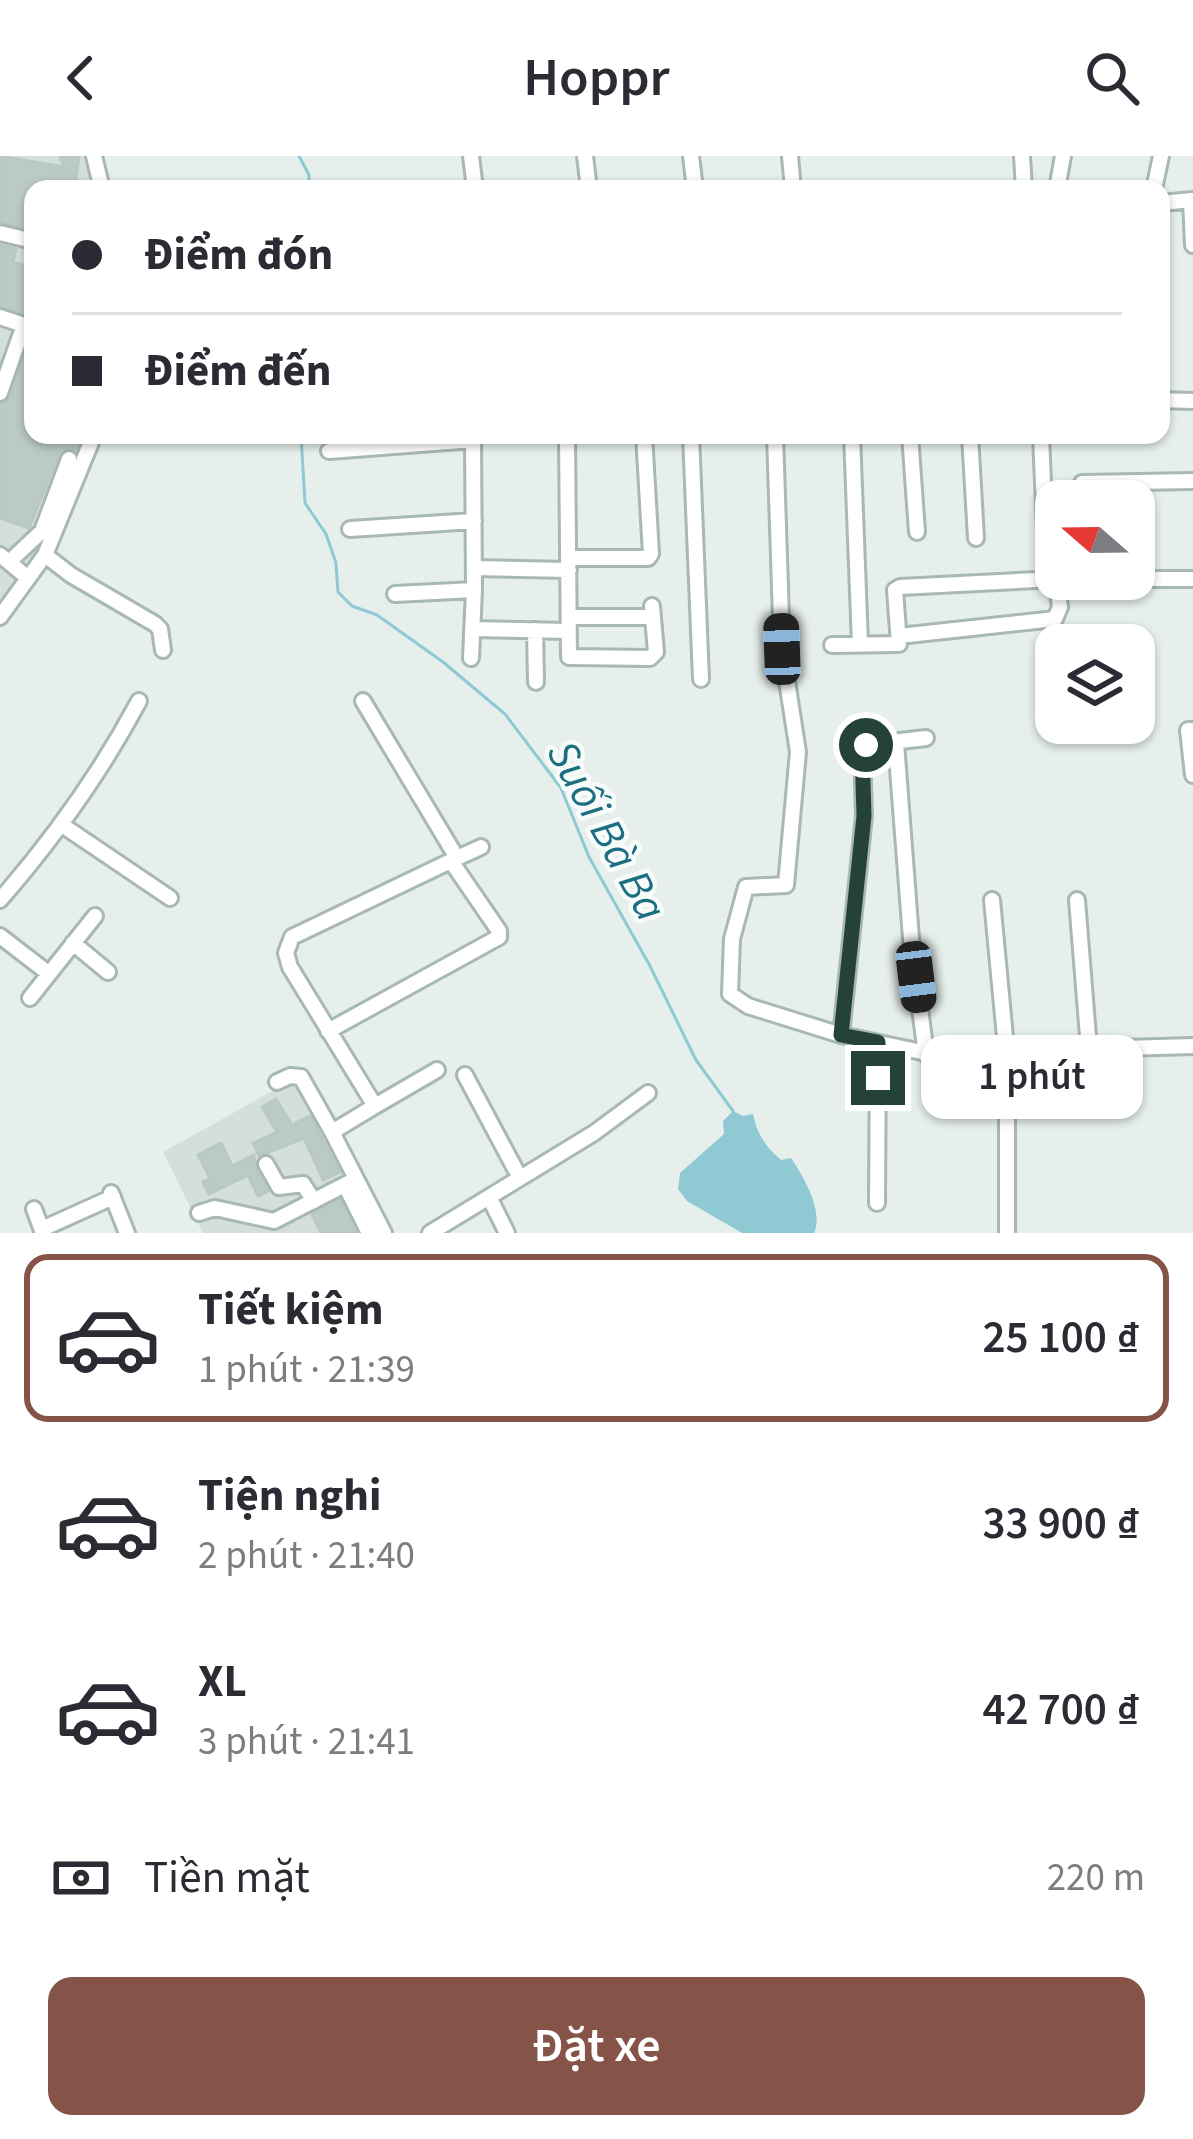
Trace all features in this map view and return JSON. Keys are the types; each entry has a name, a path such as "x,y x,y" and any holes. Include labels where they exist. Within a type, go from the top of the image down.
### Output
{"street":[{"path":"1192,200 1193,245"},
{"path":"0,393 24,336"},
{"path":"0,617 45,555 90,444"},
{"path":"328,451 400,444"},
{"path":"471,658 473,444"},
{"path":"472,629 535,630 568,624 652,612 656,652 650,658 570,658 568,624 567,444"},
{"path":"474,568 648,558 644,444"},
{"path":"691,444 701,679"},
{"path":"776,444 782,649 798,752 786,885 746,887 732,938 730,994 748,1006 841,1035 960,1060 1193,1046"},
{"path":"852,444 860,644"},
{"path":"911,444 917,532"},
{"path":"971,444 976,538"},
{"path":"1041,444 1043,480"},
{"path":"28,578 4,558 42,531 69,459"},
{"path":"1155,482 1193,481"},
{"path":"350,529 474,521"},
{"path":"45,555 154,624 160,629 163,650"},
{"path":"1155,579 1193,579"},
{"path":"832,645 898,644 897,588 1035,581"},
{"path":"395,594 474,590"},
{"path":"899,636 1055,619 1059,600"},
{"path":"535,630 536,682"},
{"path":"0,900 106,763 140,701"},
{"path":"328,1031 499,937 500,931 363,701"},
{"path":"1192,767 1186,738 1188,730 1193,730"},
{"path":"841,1035 864,816 862,749 926,738"},
{"path":"896,743 911,938 926,1055"},
{"path":"62,825 170,898"},
{"path":"375,1106 290,967 286,953 292,938 481,847"},
{"path":"992,900 1007,1058 1007,1233"},
{"path":"1077,900 1089,1049"},
{"path":"30,998 95,916"},
{"path":"0,936 48,973"},
{"path":"73,943 108,972"},
{"path":"877,1203 878,1042"},
{"path":"332,1132 436,1070"},
{"path":"277,1082 290,1076 301,1078 332,1132 369,1233"},
{"path":"465,1076 520,1178"},
{"path":"430,1233 594,1133 648,1093"},
{"path":"266,1164 279,1187 298,1183 314,1201"},
{"path":"199,1213 215,1208 274,1221 351,1182"},
{"path":"351,1182 384,1233"},
{"path":"34,1209 42,1231 111,1193 127,1233"},
{"path":"489,1197 507,1233"}],"shaded area":[{"path":"0,156 92,156 98,180 24,180 24,444 87,444 43,554 0,611"},
{"path":"296,1078 380,1233 203,1233 163,1152"}],"water":[{"path":"733,1111 753,1114 770,1150 781,1160 791,1158 815,1205 814,1233 742,1233 687,1201 678,1189 680,1173 724,1134 723,1121"}],"building":[{"path":"0,156 64,167 60,156 79,156 76,180 24,180 24,227 0,222"},
{"path":"0,245 16,249 13,262 24,265 24,313 1,306"},
{"path":"24,359 24,444 78,444 76,450 66,448 59,454 29,528 0,518 0,404 11,397"},
{"path":"276,1099 292,1125 310,1116 340,1172 323,1180 304,1138 259,1156 253,1143 277,1132 262,1107"},
{"path":"221,1143 232,1166 254,1155 268,1191 258,1196 248,1175 209,1194 203,1182 210,1178 198,1155"},
{"path":"340,1200 356,1233 321,1233 312,1214"}],"waterway":[{"name":"Suối Bà Ba","path":"299,156 309,180"},
{"name":"Suối Bà Ba","path":"302,444 305,503 326,534 336,563 338,592 352,606 377,615 443,662 505,714 561,788 589,857 696,1060 733,1111"}],"route":[{"path":"866,745 862,749 864,816 841,1035 878,1042 878,1078"}]}
